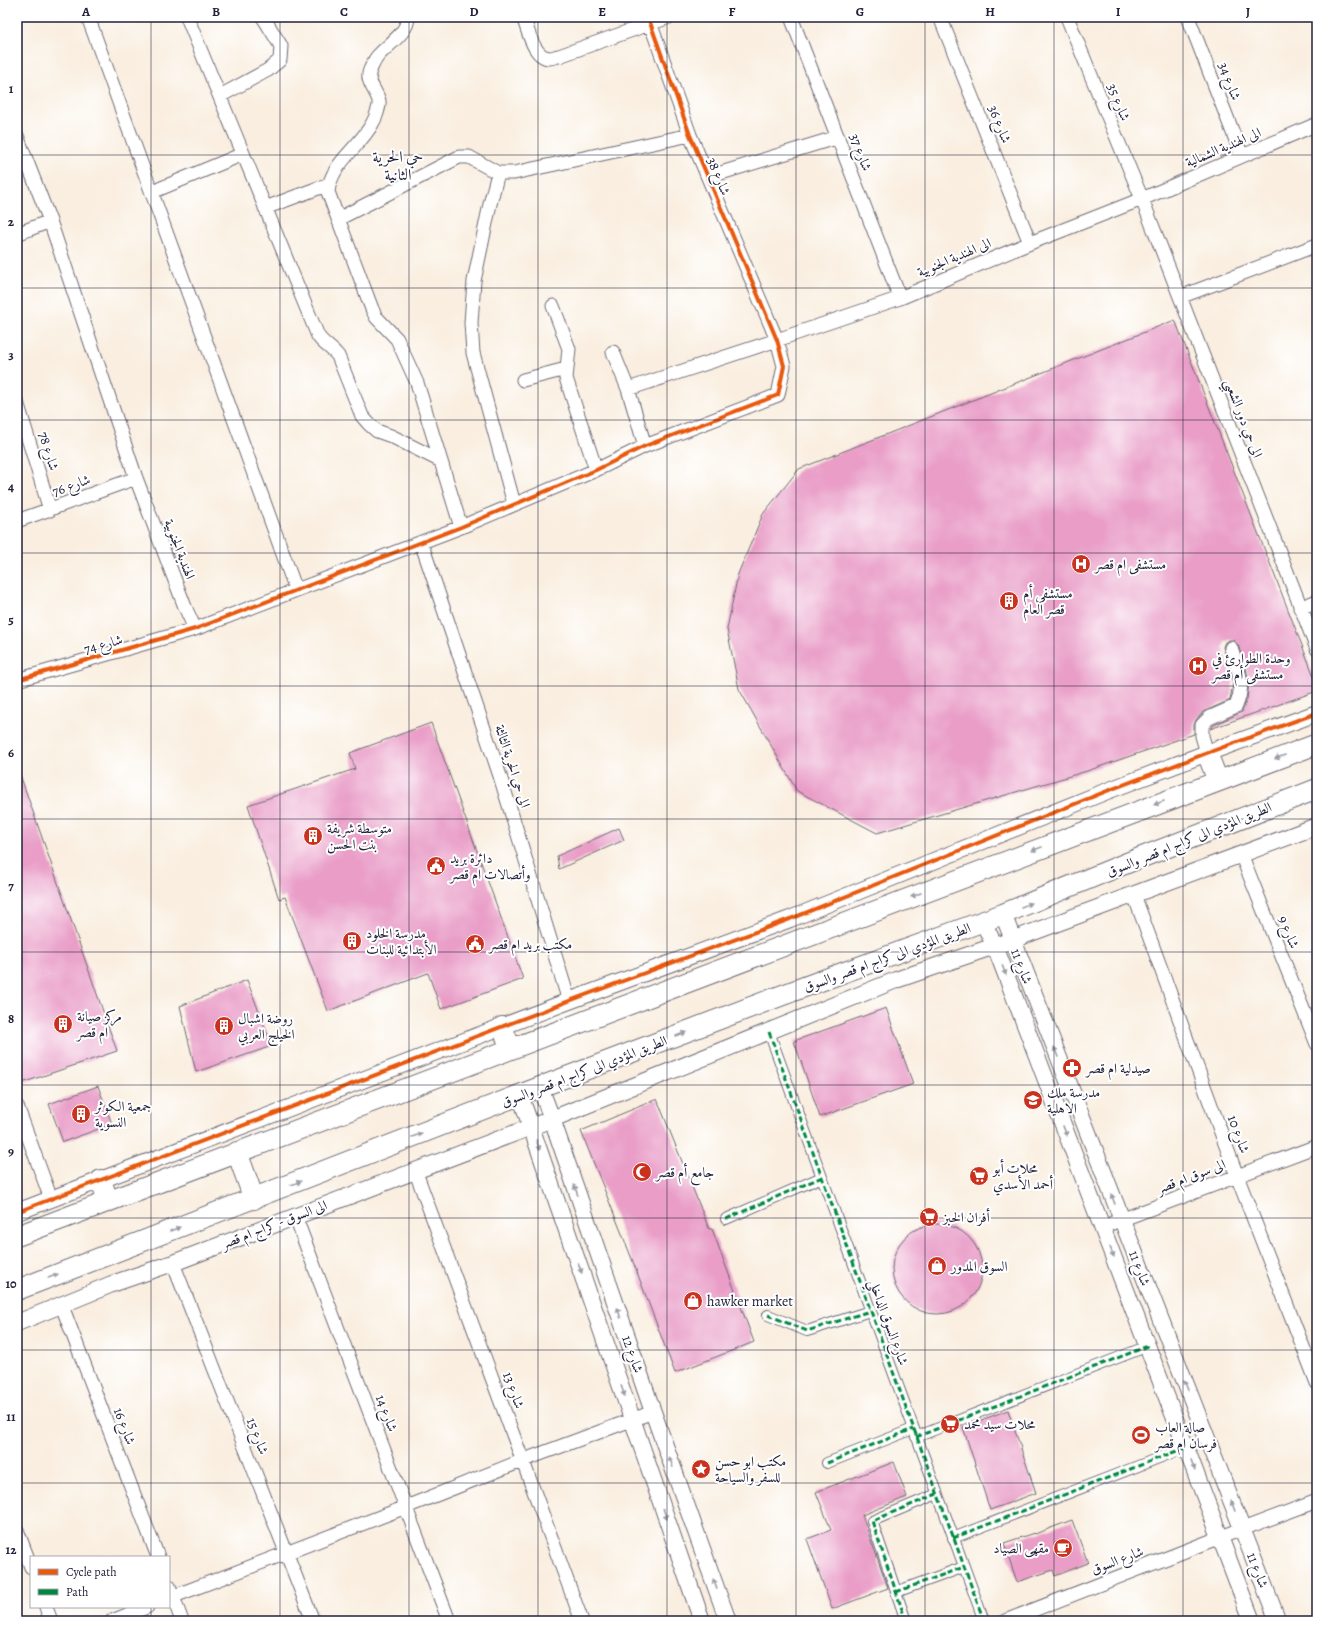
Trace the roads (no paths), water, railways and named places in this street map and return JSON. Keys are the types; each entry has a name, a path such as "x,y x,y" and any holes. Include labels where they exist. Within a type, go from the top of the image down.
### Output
{"main road":[{"path":"17,1236 1317,744"},
{"path":"1206,753 1218,781"},
{"name":"الطريق المؤدي الى كراج ام قصر والسوق","path":"17,1290 540,1087 804,987 983,922 1317,789"},
{"path":"502,1026 511,1048"},
{"path":"237,1152 254,1199"},
{"path":"101,1180 108,1201"}],"street":[{"path":"88,17 296,590"},
{"path":"187,17 318,336 322,342 332,349 338,356 362,416 377,431 391,436 441,461"},
{"path":"220,96 268,70 280,60 281,46 263,17"},
{"path":"408,17 408,22 404,29 376,58 369,73 370,81 377,93 380,103 372,124 334,172 329,184 328,192 372,309 376,316 397,338 417,383 461,526"},
{"path":"523,17 535,49 541,56 549,58 559,56 649,21 669,17"},
{"name":"شارع 37","path":"791,17 900,298"},
{"name":"شارع 36","path":"940,17 1030,243"},
{"name":"شارع 35","path":"1067,17 1142,199"},
{"name":"شارع 34","path":"1188,17 1242,156"},
{"name":"شارع 38","path":"645,446 778,395 784,366 777,340 690,135 649,21"},
{"name":"الى الهندية الشمالية","path":"1142,199 1317,124"},
{"path":"338,219 459,157 469,157 498,173 514,173 690,135"},
{"name":"الهندية الجنوبية","path":"17,136 50,222 136,478 185,607 195,629"},
{"path":"708,176 838,137"},
{"path":"152,192 243,154"},
{"path":"498,173 474,281 471,323 474,352 514,504"},
{"path":"265,208 329,184"},
{"name":"الى الهندية الجنوبية","path":"628,389 900,298 1030,243 1142,199"},
{"name":"الى حي دور الشعبي","path":"1142,199 1317,649"},
{"path":"17,234 50,222"},
{"path":"1180,297 1317,244"},
{"path":"553,306 569,349 566,378 596,470"},
{"path":"613,352 628,389 645,446"},
{"path":"523,380 566,369"},
{"name":"شارع 78","path":"17,402 50,510"},
{"name":"شارع 74","path":"17,680 195,629 461,526 596,470 645,446"},
{"name":"شارع 76","path":"17,521 136,478"},
{"name":"الى حي الحرية الثالثة","path":"421,542 500,776 569,1001"},
{"path":"1300,608 1317,601"},
{"path":"1206,753 1202,736 1202,724 1209,718 1236,706 1241,694 1242,684 1231,648"},
{"path":"17,1212 502,1026 790,919 1107,791 1317,713"},
{"name":"الى السوق - كراج ام قصر","path":"17,1323 62,1306 112,1284 173,1263 552,1119 896,980 1012,940 1317,826"},
{"name":"شارع 9","path":"1241,854 1317,1044"},
{"name":"شارع 10","path":"1134,895 1237,1176 1317,1383"},
{"name":"شارع 11","path":"1002,914 1278,1621"},
{"name":"شارع 11","path":"983,922 995,946 1252,1621"},
{"name":"شارع السوق الداخلي","path":"769,1032 914,1433 984,1621"},
{"name":"شارع 12","path":"540,1087 653,1412 728,1621"},
{"name":"شارع 12","path":"520,1095 532,1126 702,1621"},
{"path":"17,1106 51,1199"},
{"name":"الى سوق ام قصر","path":"1102,1227 1317,1146"},
{"name":"شارع 13","path":"416,1170 582,1621"},
{"path":"726,1219 822,1177"},
{"name":"شارع 14","path":"295,1216 449,1621"},
{"name":"شارع 15","path":"173,1263 313,1621"},
{"name":"شارع 16","path":"62,1306 158,1556"},
{"path":"768,1315 807,1331 870,1311"},
{"path":"827,1464 1148,1346"},
{"path":"182,1621 170,1593 406,1508 524,1460 653,1412"},
{"path":"953,1538 1187,1447"},
{"path":"906,1621 872,1521 937,1494"},
{"path":"1242,1529 1317,1501"},
{"name":"شارع السوق","path":"1005,1621 1242,1529"},
{"path":"17,1530 30,1564"},
{"path":"896,1592 964,1567"},
{"path":"46,1608 51,1621"},
{"path":"112,1621 144,1608"}],"place":[{"name":"مستشفى ام قصر","path":"1081,564"},
{"name":"مستشفى أم قصر العام","path":"1009,601"},
{"name":"وحدة الطوارئ في مستشفى أم قصر","path":"1198,666"},
{"name":"متوسطة شريفة بنت الحسن","path":"313,836"},
{"name":"دائرة بريد وأتصالات ام قصر","path":"436,866"},
{"name":"مدرسة الخلود الأبتدائية للبنات","path":"352,941"},
{"name":"مكتب بريد ام قصر","path":"475,944"},
{"name":"مركز صيانة ام قصر","path":"63,1024"},
{"name":"روضة اشبال الخيلج العربي","path":"224,1026"},
{"name":"صيدلية ام قصر","path":"1072,1068"},
{"name":"مدرسة ملك الاهلية","path":"1033,1100"},
{"name":"جمعية الكوثر النسوية","path":"81,1114"},
{"name":"جامع أم قصر","path":"642,1172"},
{"name":"محلات أبو أحمد الأسدي","path":"979,1176"},
{"name":"أفران الخبز","path":"929,1217"},
{"name":"السوق المدور","path":"937,1266"},
{"name":"hawker market","path":"693,1301"},
{"name":"محلات سيد محمد","path":"950,1424"},
{"name":"صالة العاب فرسان ام قصر","path":"1141,1435"},
{"name":"مكتب ابو حسن للسفر والسياحة","path":"701,1469"},
{"name":"مقهى الصياد","path":"1063,1548"}],"district":[{"name":"حي الحرية الثانية","path":"398,165"}]}
